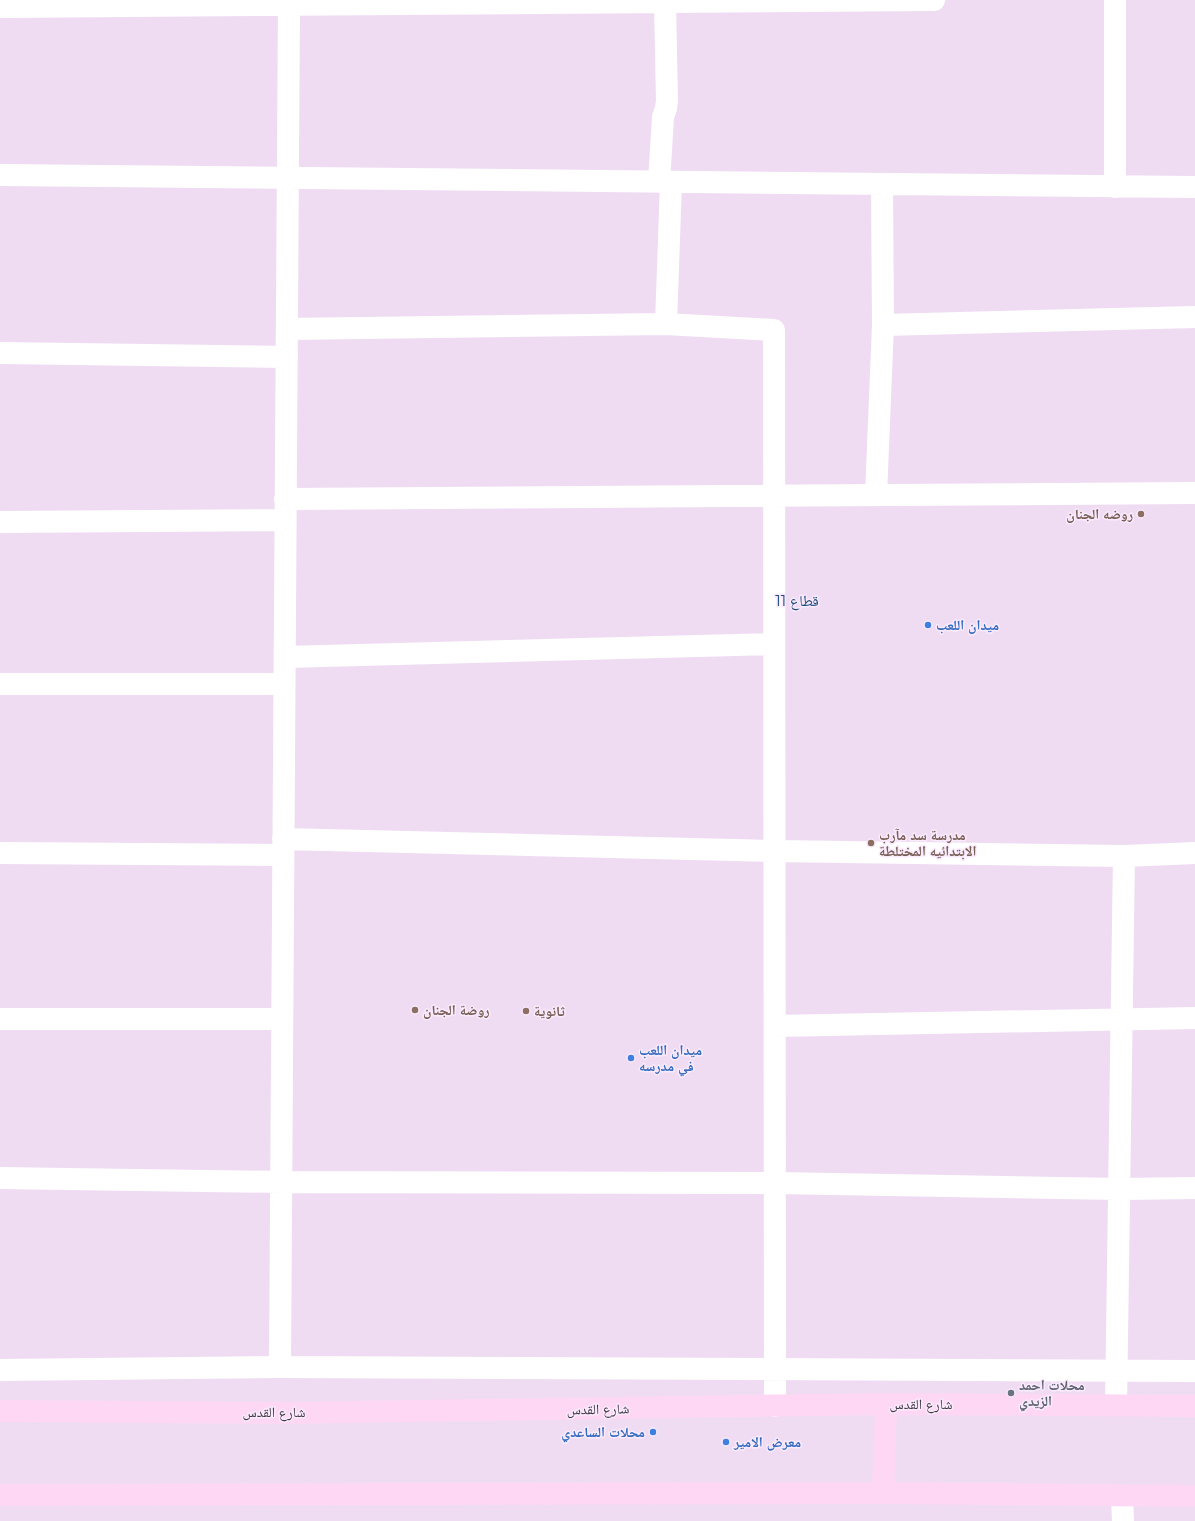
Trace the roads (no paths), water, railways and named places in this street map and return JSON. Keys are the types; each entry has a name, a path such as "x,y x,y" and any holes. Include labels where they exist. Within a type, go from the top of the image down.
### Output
{"main road":[{"name":"شارع القدس","path":"0,1411 280,1412 886,1404 1195,1406"},
{"path":"883,1492 886,1404"},
{"path":"0,1495 883,1492 1195,1496"}],"street":[{"path":"0,7 934,0"},
{"path":"1115,0 1115,187"},
{"path":"665,2 667,101 662,117 665,182 666,324"},
{"path":"280,1367 289,5"},
{"path":"0,175 1195,188"},
{"path":"876,495 882,325 882,184"},
{"path":"882,325 1195,317"},
{"path":"287,329 666,324 774,330 775,1406"},
{"path":"0,353 286,357"},
{"path":"0,522 285,509 774,495 1195,493"},
{"path":"284,658 774,644"},
{"path":"0,684 284,684"},
{"path":"0,853 283,847 775,851 1124,856 1195,853"},
{"path":"1116,1405 1124,856"},
{"path":"775,1026 1122,1018 1195,1018"},
{"path":"0,1020 282,1019"},
{"path":"0,1178 281,1182 775,1183 1120,1189 1195,1188"},
{"path":"0,1370 280,1367 1195,1372"},
{"path":"1122,1496 1123,1521"}],"place":[{"name":"روضه الجنان","path":"1141,514"},
{"name":"ميدان اللعب","path":"928,625"},
{"name":"مدرسة سد مآرب الابتدائيه المختلطة","path":"871,843"},
{"name":"روضة الجنان","path":"415,1010"},
{"name":"ثانوية","path":"526,1011"},
{"name":"ميدان اللعب في مدرسه","path":"631,1058"},
{"name":"محلات احمد الزيدي","path":"1011,1393"},
{"name":"محلات الساعدي","path":"653,1432"},
{"name":"معرض الامير","path":"726,1442"}],"district":[{"name":"قطاع 11","path":"797,601"}]}
